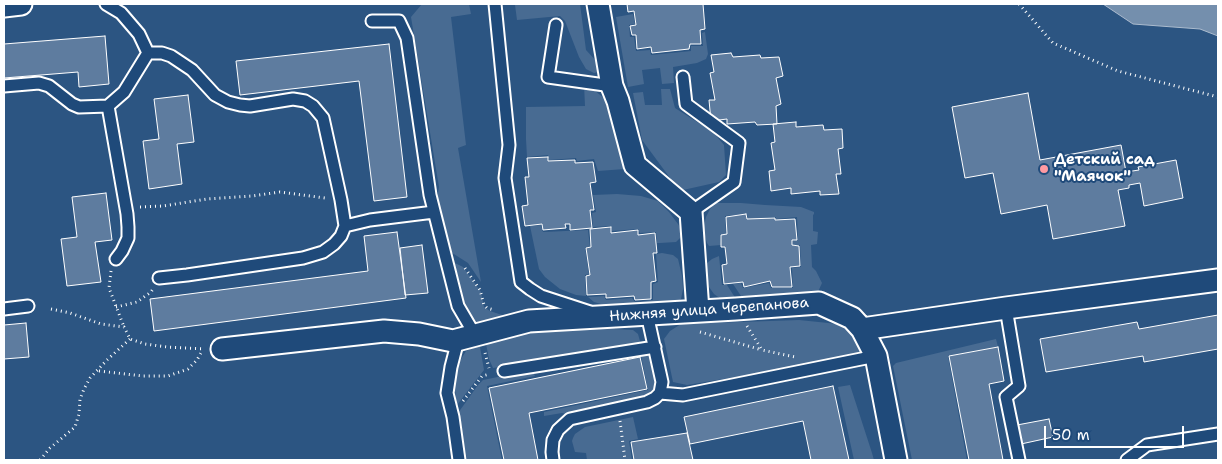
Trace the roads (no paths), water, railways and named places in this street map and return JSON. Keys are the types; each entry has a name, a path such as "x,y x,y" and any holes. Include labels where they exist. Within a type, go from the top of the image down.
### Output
{"street":[{"path":"4,6 20,4"},
{"path":"598,4 612,86 618,101 635,165 691,212 696,321"},
{"path":"896,460 876,356 862,329 1218,280"},
{"name":"Нижняя улица Черепанова","path":"213,349 384,331 419,334 453,341 529,321 647,314 696,321 736,309 819,303 852,318 862,329"}],"lane":[{"path":"106,4 120,13 139,34 148,52"},
{"path":"495,4 510,145 505,178 521,282 541,296 603,316"},
{"path":"372,21 399,21 407,38 430,196 467,337 450,367 447,393 459,460"},
{"path":"556,26 548,77 612,86"},
{"path":"4,86 39,84 49,86 72,104 79,107 108,106 124,92 148,52"},
{"path":"148,52 171,56 192,70 215,95 228,102 250,106 293,99 305,101 313,106 323,118 345,226 341,236 334,244 317,254 159,278"},
{"path":"683,77 686,104 739,143 734,182 691,212"},
{"path":"108,106 128,227 128,238 116,260"},
{"path":"345,226 370,220 434,212"},
{"path":"4,309 28,306"},
{"path":"1006,308 1019,386 1006,397 1018,460"},
{"path":"553,460 553,440 558,430 570,419 647,402 660,393 662,382 647,314"},
{"path":"504,371 654,347"},
{"path":"660,393 682,395 876,356"},
{"path":"1127,460 1147,445 1218,434"}],"place":[{"name":"Детский сад \"Маячок\"","path":"1044,169"}]}
